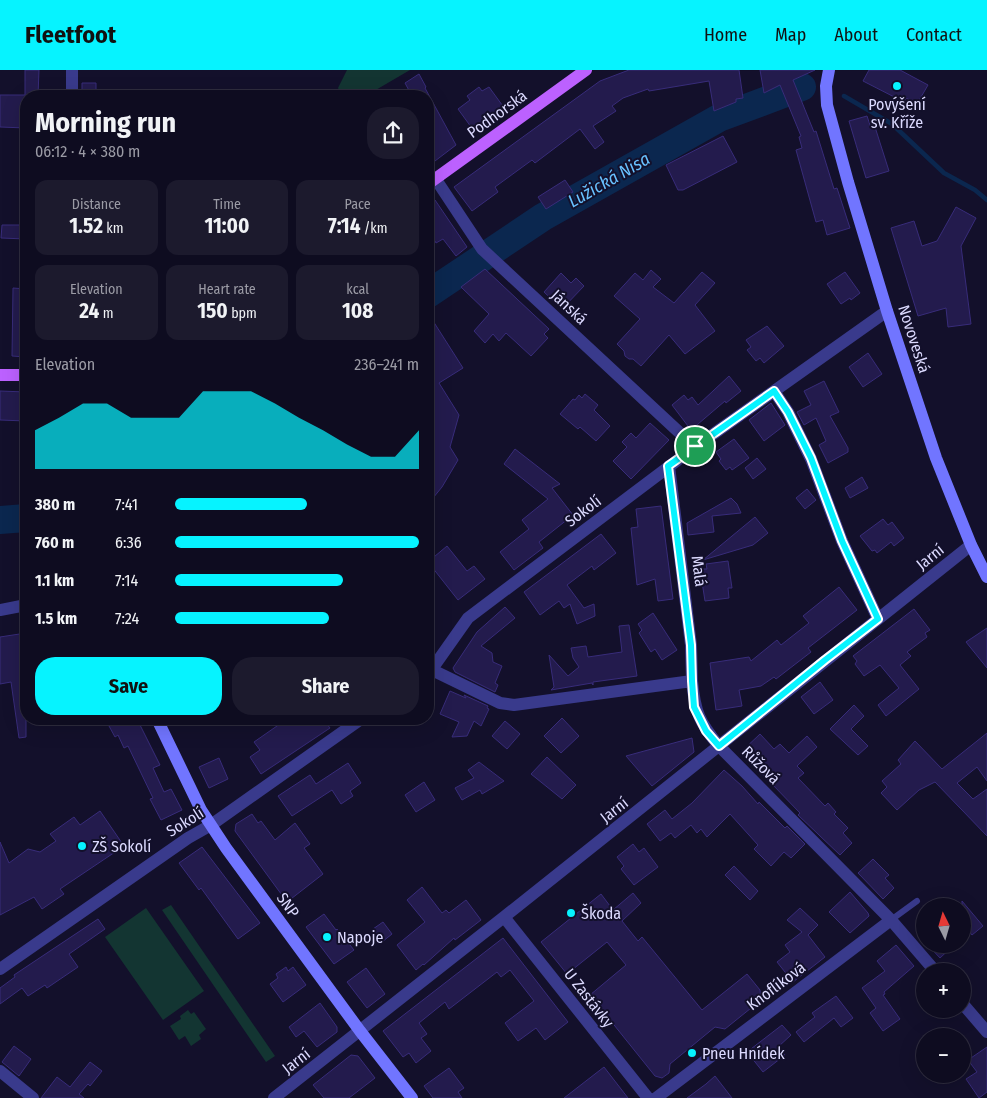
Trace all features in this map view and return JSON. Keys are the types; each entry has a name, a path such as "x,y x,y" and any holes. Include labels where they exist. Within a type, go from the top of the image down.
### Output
{"main road":[{"name":"Podhorská","path":"434,179 586,70"},
{"path":"0,375 20,375"}],"street":[{"path":"72,70 72,90"},
{"name":"Novoveská","path":"829,70 826,86 827,105 887,312 936,458 971,545 987,577"},
{"name":"Jánská","path":"434,185 482,249 695,446"},
{"name":"Sokolí","path":"434,663 468,618 695,446 887,312"},
{"path":"774,391 788,412 811,458 842,541 878,619"},
{"name":"Malá","path":"668,466 691,645 692,681"},
{"name":"Jarní","path":"274,1098 504,918 971,545"},
{"path":"0,610 20,606"},
{"path":"434,672 500,703 514,705 692,681"},
{"name":"Růžová","path":"692,681 694,707 706,731 891,920 928,963"},
{"name":"SNP","path":"160,725 201,810 211,825 360,1031 412,1098"},
{"name":"Sokolí","path":"0,969 188,838 211,825 353,725"},
{"name":"U Zastávky","path":"504,918 648,1098"},
{"name":"Knoflíková","path":"656,1098 891,920"},
{"path":"971,1013 987,1032"},
{"path":"0,1071 33,1098"}],"lane":[{"name":"Knoflíková","path":"891,920 916,902"}],"green space":[{"path":"347,70 410,70 376,90 339,90 338,88"},
{"path":"171,905 275,1056 266,1062 162,910"},
{"path":"146,908 204,991 163,1020 105,937"},
{"path":"188,1010 191,1014 194,1012 206,1029 199,1035 201,1039 191,1046 185,1036 179,1040 170,1026 181,1019 180,1016"}],"building":[{"path":"25,70 39,70 38,90 25,90"},
{"path":"629,70 739,70 743,98 736,99 736,102 714,111 709,81 649,91 648,89 623,98 612,106 616,111 593,126 604,142 595,149 580,129 535,163 532,160 495,187 498,192 472,211 454,187 600,81"},
{"path":"760,70 815,70 793,80 814,132 816,131 834,189 837,188 850,228 827,235 823,220 816,222 796,150 802,148 799,137 801,136 780,85 764,93"},
{"name":"Povýšení sv. Kříže","path":"869,70 900,70 928,85 917,104 906,98 904,102 863,81"},
{"path":"419,74 426,90 409,90 405,83"},
{"path":"82,83 96,83 96,90 82,90"},
{"path":"479,87 482,91 489,87 505,109 474,131 458,109 470,100 467,96"},
{"path":"0,95 20,95 20,128 0,127"},
{"path":"434,105 456,145 435,161 434,160"},
{"path":"867,116 871,128 875,127 889,171 866,178 849,121"},
{"path":"723,136 737,162 683,190 678,190 666,165"},
{"path":"565,180 573,192 546,209 538,197"},
{"path":"434,201 467,247 456,256 443,239 436,243 434,242"},
{"path":"956,207 976,218 961,246 971,324 948,327 946,308 918,316 891,228 914,221 922,246 937,241"},
{"path":"2,225 20,225 20,239 1,238"},
{"path":"485,269 549,329 544,334 548,338 531,356 506,333 499,341 493,334 485,343 474,331 489,314 461,287"},
{"path":"651,270 661,279 653,287 674,303 702,272 715,283 695,305 715,331 685,354 669,335 641,366 633,359 625,356 624,351 617,344 640,319 614,296 635,273 643,280"},
{"path":"845,272 860,293 851,300 850,298 841,304 827,284"},
{"path":"561,273 571,283 576,278 584,286 562,309 544,292"},
{"path":"13,288 20,289 20,357 12,356"},
{"path":"434,322 463,368 439,383 459,415 450,447 458,460 434,497"},
{"path":"767,326 784,346 764,363 760,358 756,361 747,350 751,347 746,340"},
{"path":"868,353 882,374 863,387 849,367"},
{"path":"729,376 741,391 726,403 725,401 691,430 672,405 684,395 688,400 692,397 698,405"},
{"path":"824,381 839,412 830,416 848,448 848,452 828,463 819,445 826,441 816,418 804,425 797,412 811,405 804,391"},
{"path":"0,391 20,392 20,421 0,420"},
{"path":"585,394 598,405 594,410 610,426 596,441 580,427 578,429 560,414 573,399 575,400 579,395 582,398"},
{"path":"771,403 785,425 764,441 749,420"},
{"path":"650,423 669,440 631,479 613,461 627,447 622,442 631,433 636,438"},
{"path":"734,439 749,458 732,470 730,467 726,470 719,461 721,459 716,452"},
{"path":"515,449 560,484 552,488 573,515 539,542 543,548 514,570 500,552 529,529 522,520 548,499 504,464"},
{"path":"757,458 766,469 753,479 745,468"},
{"path":"862,477 868,488 850,498 845,488"},
{"path":"807,489 816,500 805,509 796,498"},
{"path":"731,498 737,504 741,513 712,516 714,532 688,535 687,523"},
{"path":"661,506 673,599 658,601 655,579 637,585 631,528 638,527 636,509"},
{"path":"755,517 768,533 753,545 703,560"},
{"path":"883,519 888,525 892,522 904,538 894,546 891,542 877,553 875,550 872,551 860,536"},
{"path":"601,534 616,553 594,570 592,566 567,585 584,608 594,604 595,616 577,624 570,604 564,608 559,601 540,615 524,592"},
{"path":"447,546 467,571 474,566 485,579 458,600 434,570 434,557"},
{"path":"728,561 732,588 728,588 729,598 705,601 700,569 707,569 706,564"},
{"path":"839,587 857,610 808,648 811,652 776,679 774,677 761,686 739,690 742,706 716,710 710,663 749,657 751,661 777,640 781,645 809,623 803,616"},
{"path":"505,607 515,618 481,646 492,653 493,662 502,666 495,683 498,685 495,692 455,672 453,668 477,632"},
{"path":"914,609 930,630 925,633 927,637 907,652 911,656 900,665 919,689 886,716 878,705 899,688 880,665 864,676 855,664 857,661 853,656"},
{"path":"653,613 677,650 662,660 655,649 651,652 639,633 642,630 638,624"},
{"path":"629,625 637,676 593,682 593,685 592,683 551,690 554,687 549,655 568,676 579,667 573,658 571,648 586,646 588,657 622,652 619,626"},
{"path":"987,628 987,668 966,642"},
{"path":"20,634 20,725 26,725 26,737 19,738 11,682 0,684 0,637"},
{"path":"820,682 833,700 814,714 801,697"},
{"path":"450,691 488,706 487,708 489,709 481,726 474,721 467,736 452,737 459,722 440,714"},
{"path":"854,705 864,716 851,729 868,746 858,755 830,729"},
{"path":"562,718 579,736 561,753 544,736"},
{"path":"505,721 520,734 507,749 492,736"},
{"path":"140,725 160,765 153,768 164,792 171,789 182,810 161,820 150,799 153,798 128,746 124,748 118,735 115,737 109,726"},
{"path":"278,725 328,725 330,728 261,774 250,757 260,750 254,742"},
{"path":"987,733 987,781 977,767 957,783 973,799 987,789 987,836 935,782 919,790 897,810 881,793 887,787 882,781 901,764 898,760 915,741 942,769"},
{"path":"760,734 774,749 780,744 789,753 807,736 817,747 797,766 804,773 798,778 825,806 828,803 836,812 834,814 848,828 843,833 852,843 840,855 798,815 800,813 741,752"},
{"path":"692,738 694,752 652,786 626,756"},
{"path":"547,757 576,785 562,799 531,774"},
{"path":"219,758 228,779 209,788 199,767"},
{"path":"479,762 504,781 482,794 480,790 462,800 455,788 474,778 468,770"},
{"path":"348,763 361,783 350,791 353,796 341,804 332,790 292,816 278,796 310,775 316,784"},
{"path":"724,770 758,804 759,802 785,828 787,826 805,844 791,858 784,852 771,866 754,849 758,845 730,814 707,837 701,829 697,833 691,825 675,838 671,833 660,841 647,824 665,810 672,819 692,803"},
{"path":"424,782 435,800 416,812 405,795"},
{"path":"100,811 124,846 60,889 64,894 42,909 34,897 0,915 0,842 9,863 28,849 40,852 56,841 50,834 74,817 80,825"},
{"path":"252,814 258,823 261,821 275,840 295,823 310,844 304,848 323,874 287,902 235,831 236,824"},
{"path":"633,844 639,852 644,848 658,867 634,885 621,869 624,866 617,857"},
{"path":"202,847 260,923 238,939 201,888 199,890 179,863"},
{"path":"873,859 889,875 885,878 894,888 883,899 858,873"},
{"path":"734,866 758,891 750,900 725,875"},
{"path":"422,887 442,913 446,910 449,913 466,900 481,920 455,940 454,938 416,970 397,945 425,922 407,900"},
{"path":"850,892 869,916 850,933 829,912"},
{"path":"633,893 641,903 622,921 638,941 642,937 702,1010 747,974 760,990 761,1000 725,1029 715,1027 670,1064 669,1073 662,1078 655,1076 590,995 626,965 607,942 567,974 541,942 601,894 613,910"},
{"path":"800,908 818,925 808,935 825,957 793,982 777,962 790,952 785,945 802,932 787,920"},
{"path":"971,912 983,926 972,935 971,934"},
{"name":"Napoje","path":"324,914 354,950 334,964 306,927"},
{"path":"98,919 105,929 69,954 78,967 47,988 45,985 28,996 22,988 0,1004 0,988 15,977 14,975"},
{"path":"383,922 392,934 382,942 373,929"},
{"path":"503,938 568,1022 545,1040 536,1028 518,1041 505,1023 534,1001 510,970 501,977 497,972 449,1009 445,1002 419,1023 427,1034 421,1038 431,1051 416,1063 409,1053 403,1057 383,1031"},
{"path":"896,945 914,966 884,992 885,994 883,995 900,1019 883,1031 870,1013 876,1008 862,988 885,971 877,961"},
{"path":"935,953 945,953 940,958"},
{"path":"286,967 288,971 293,967 306,985 283,1002 270,984 278,978 276,974"},
{"path":"366,968 385,994 367,1008 347,982"},
{"path":"836,996 853,1018 841,1027 834,1018 804,1042 796,1032 815,1017 812,1013"},
{"path":"320,1003 337,1027 337,1032 317,1047 304,1031 296,1037 289,1027"},
{"path":"782,1025 791,1035 778,1047 785,1055 763,1072 747,1052"},
{"path":"14,1046 31,1059 19,1076 2,1062"},
{"path":"987,1047 987,1092 979,1098 969,1083 971,1083 971,1076 977,1072 971,1064 971,1058"},
{"path":"351,1055 358,1056 375,1078 349,1098 324,1098 313,1085"},
{"path":"90,1062 102,1071 90,1086 88,1084 79,1094 84,1098 41,1098 57,1077 70,1087"},
{"path":"604,1067 628,1098 564,1098"},
{"path":"449,1068 464,1088 458,1092 462,1098 433,1098 424,1086"},
{"path":"715,1076 732,1098 687,1098 706,1084"}],"waterway":[{"name":"Lužická Nisa","path":"434,290 543,217 719,118 802,87"},
{"path":"844,96 892,124 944,173 975,190 987,200"},
{"name":"Lužická Nisa","path":"0,520 20,518"}],"place":[{"name":"Povýšení sv. Kříže","path":"897,86"},
{"name":"ZŠ Sokolí","path":"82,846"},
{"name":"Škoda","path":"571,913"},
{"name":"Napoje","path":"327,937"},
{"name":"Pneu Hnídek","path":"692,1053"}],"route":[{"path":"774,391 788,412 811,458 842,541 878,619 719,746 706,731 694,707 691,645 668,466 695,446 774,391"}]}
